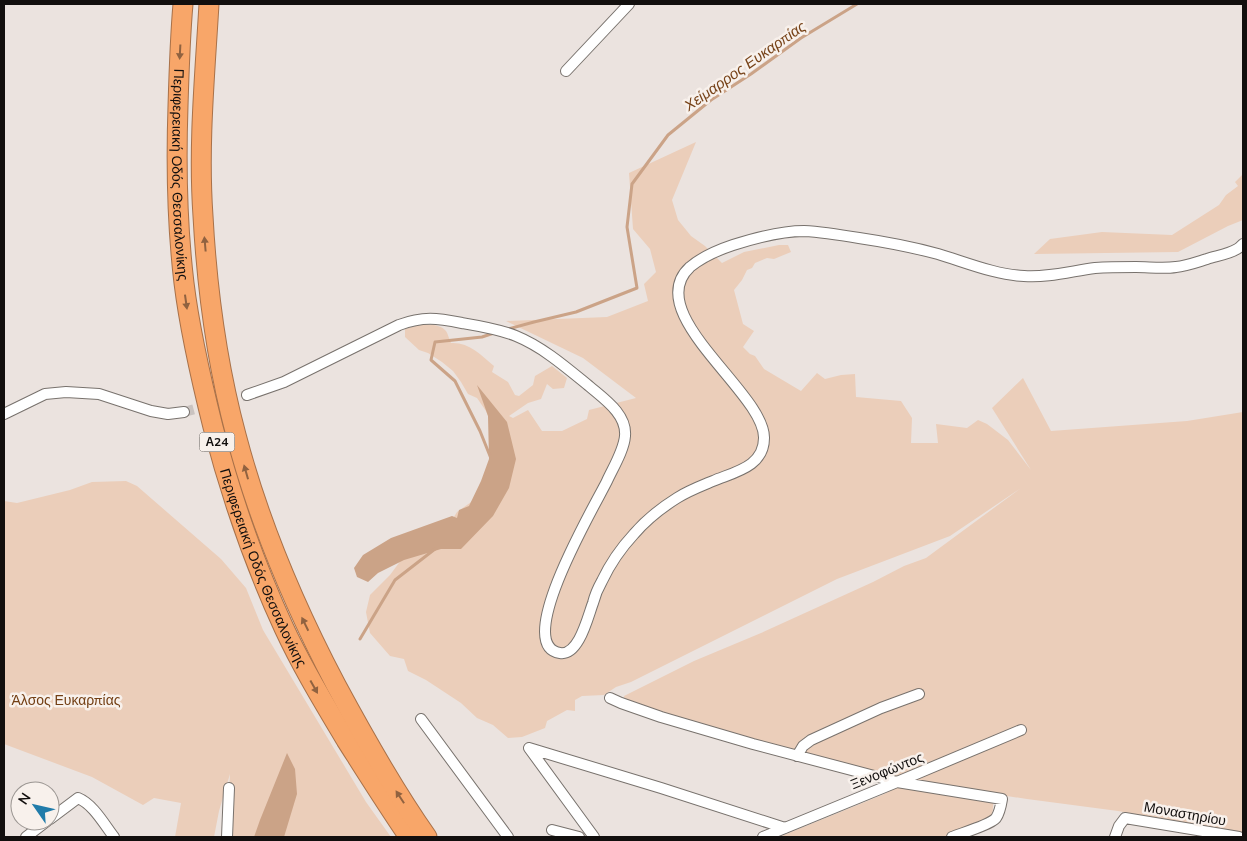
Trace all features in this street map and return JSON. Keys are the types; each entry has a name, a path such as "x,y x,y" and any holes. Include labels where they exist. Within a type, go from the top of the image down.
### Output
{"highway":[{"name":"Περιφερειακή Οδός Θεσσαλονίκης","path":"183,4 176,163 182,259 189,322 198,367 222,461 252,554 292,645 323,701 409,837"},
{"name":"Περιφερειακή Οδός Θεσσαλονίκης","path":"209,4 202,120 202,215 216,339 235,434 261,519 296,606 361,732 427,837"}],"street":[{"path":"566,71 629,4"},
{"path":"247,395 284,382 399,325 422,318 443,319 470,324 518,336 544,351 587,384 614,408 625,427 625,435 607,482 567,558 548,612 545,632 547,644 551,649 564,653 572,650 578,641 602,580 620,550 638,530 675,499 698,487 749,466 756,460 763,448 764,438 760,421 748,402 703,346 683,315 678,293 680,282 684,274 694,264 710,254 744,242 801,231 838,234 900,245 1006,274 1026,277 1100,268 1178,267 1235,251 1243,244"},
{"path":"4,414 45,394 66,392 99,394 168,414 184,412"},
{"path":"797,756 803,746 811,740 881,708 919,694"},
{"path":"610,698 661,717 897,782 1002,799 999,812 994,820 952,837"},
{"path":"421,719 508,837"},
{"name":"Ξενοφώντος","path":"763,837 1021,730"},
{"path":"594,837 529,748 785,828"},
{"path":"227,837 229,788"},
{"path":"60,812 78,798 83,800 114,837"},
{"name":"Μοναστηρίου","path":"1115,837 1119,826 1125,818 1240,837"},
{"path":"552,830 579,837"}],"green space":[{"path":"696,142 672,200 678,220 691,236 705,246 722,263 744,252 788,245 791,252 774,259 767,258 755,263 752,268 747,270 734,290 743,324 754,331 743,347 755,356 764,369 801,391 817,373 825,379 855,374 856,397 901,401 912,418 911,443 938,443 936,424 967,428 978,420 987,424 1008,440 1031,470 992,408 1023,378 1051,431 1187,421 1243,412 1243,837 1228,830 1118,811 994,794 992,819 943,837 779,837 882,795 909,781 779,747 625,701 624,696 694,661 761,633 904,566 926,558 1021,488 950,536 837,579 631,682 616,687 604,695 582,696 575,700 575,711 567,710 547,721 545,728 522,737 508,738 493,725 477,718 461,703 426,680 408,671 404,659 390,656 370,633 366,612 370,595 390,575 421,533 452,520 457,512 474,500 496,477 492,426 486,411 477,398 468,394 453,371 428,353 419,350 405,337 405,329 427,325 442,328 447,332 451,343 469,347 494,366 492,372 508,382 515,395 519,396 533,385 535,376 552,366 567,378 564,388 553,389 547,384 541,399 528,403 509,416 513,418 528,410 542,431 562,431 587,419 589,410 636,398 583,358 506,321 607,317 648,301 644,284 656,272 650,249 633,229 629,173"},
{"path":"1242,175 1243,220 1178,252 1034,254 1050,239 1102,232 1172,235 1219,205 1226,195 1238,186 1235,182"},
{"name":"Άλσος Ευκαρπίας","path":"126,481 137,486 221,559 246,588 263,630 366,802 391,837 231,837 230,774 219,811 214,837 175,837 181,803 154,798 143,805 92,777 4,744 4,501 17,503 70,490 92,482"}],"shaded area":[{"path":"477,385 507,422 516,459 509,488 493,516 461,549 441,549 404,560 378,573 368,582 357,577 354,568 363,555 391,538 452,516 457,518 459,510 469,506 489,459 488,416"},
{"path":"287,753 295,769 297,794 284,837 254,837 260,820"}],"waterway":[{"name":"Χείμαρρος Ευκαρπίας","path":"508,329 576,312 637,288 627,227 632,184 668,135 711,100 801,38 857,4"},
{"name":"Χείμαρρος Ευκαρπίας","path":"490,456 480,431 455,381 431,360 435,342 482,337 494,333"},
{"name":"Χείμαρρος Ευκαρπίας","path":"360,639 395,580 435,549"}],"tunnel":[{"path":"184,412 247,395"}]}
